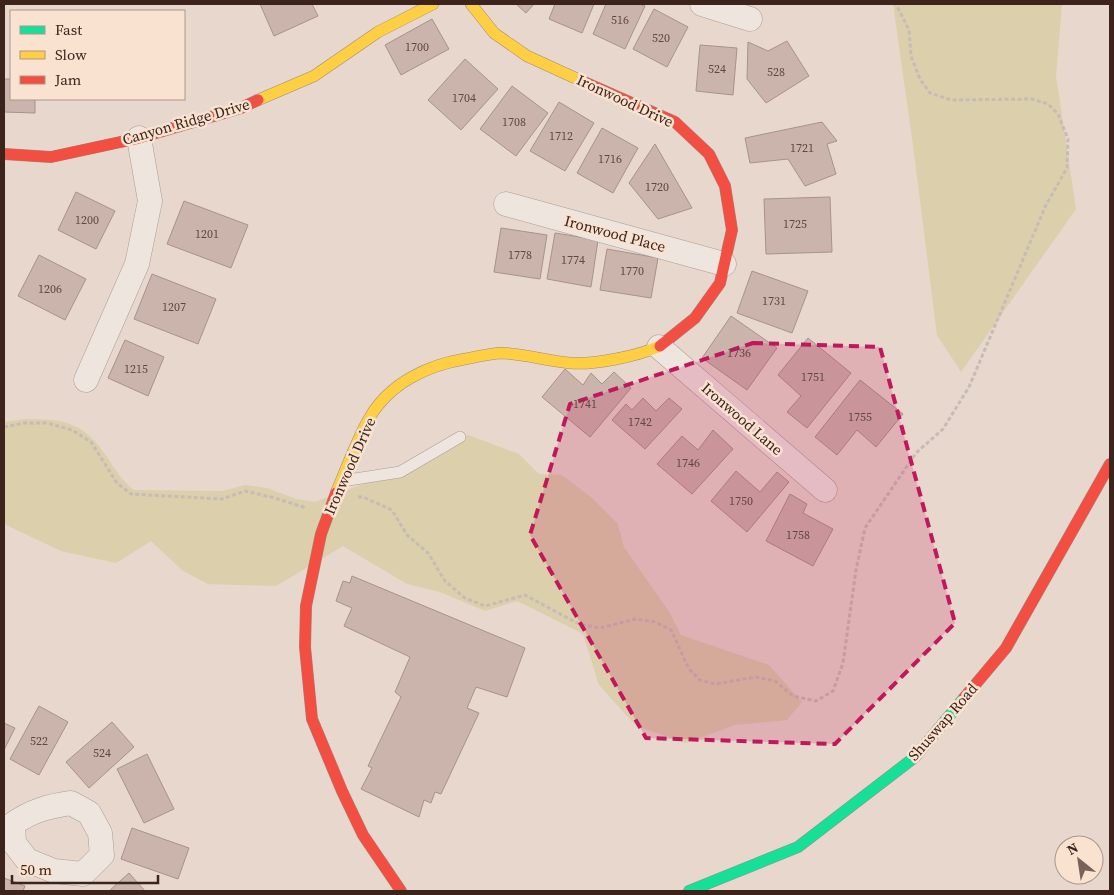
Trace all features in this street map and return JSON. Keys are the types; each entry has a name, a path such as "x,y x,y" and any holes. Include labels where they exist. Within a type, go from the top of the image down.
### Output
{"street":[{"name":"Canyon Ridge Drive","path":"4,154 51,157 139,138 241,108 314,76 378,32 433,4"},
{"name":"Ironwood Drive","path":"401,891 363,836 312,718 305,647 306,606 321,534 341,481 364,429 381,402 404,381 447,362 501,353 572,363 591,362 620,358 659,347 695,318 720,283 732,230 725,186 708,154 675,122 526,56 494,33 471,4"},
{"path":"702,4 750,18"},
{"path":"86,380 137,264 150,201 139,138"},
{"name":"Ironwood Place","path":"506,204 724,264"},
{"name":"Ironwood Lane","path":"659,347 825,490"},
{"name":"Shuswap Road","path":"689,891 798,847 915,757 1006,648 1110,464"}],"lane":[{"path":"341,481 400,472 460,437"}],"path":[{"path":"4,427 24,423 47,423 72,430 91,442 117,483 131,494 222,499 245,491 275,498 308,509 363,496 392,510 407,535 428,553 445,581 465,598 485,606 525,595 579,624 600,628 635,619 655,622 671,630 689,669 700,680 716,684 756,677 775,681 793,696 816,701 833,692 843,662 856,570 865,528 916,453 942,429 969,388 1046,205 1068,168 1068,139 1058,114 1048,104 1032,99 951,100 930,93 920,79 912,56 910,30 896,4"}],"highlighted area":[{"path":"753,343 880,347 955,623 835,744 646,738 530,535 570,404"}],"shaded area":[{"path":"893,4 1062,4 1056,76 1076,209 961,372 937,335"},
{"path":"24,419 62,422 81,430 98,445 122,479 134,490 223,491 245,485 267,488 296,499 315,502 363,484 404,475 468,435 519,454 539,474 562,475 591,497 618,524 624,547 670,613 681,635 769,665 802,702 787,720 735,725 686,743 636,726 599,685 583,634 517,601 485,611 440,592 407,584 343,546 276,586 208,584 183,571 151,541 116,563 61,551 4,524 4,422"}],"building":[{"path":"260,4 312,4 318,16 274,36"},
{"path":"516,4 534,4 526,13"},
{"path":"555,4 594,4 582,33 549,19"},
{"path":"606,4 639,4 645,6 625,49 593,34"},
{"path":"654,9 688,27 667,67 633,49"},
{"path":"432,19 449,49 401,75 385,45"},
{"path":"787,41 809,76 766,103 747,79 748,42 768,51"},
{"path":"700,45 737,48 733,95 696,91"},
{"path":"465,59 498,89 461,130 428,100"},
{"path":"4,79 10,79 10,100 35,100 35,113 4,112"},
{"path":"512,86 548,113 516,156 480,129"},
{"path":"559,102 594,123 565,171 530,151"},
{"path":"822,122 837,141 827,144 836,174 805,186 788,159 750,163 745,138"},
{"path":"602,128 638,148 613,193 577,173"},
{"path":"655,144 692,208 658,219 629,183"},
{"path":"76,192 115,211 96,249 58,230"},
{"path":"830,197 832,252 766,254 764,199"},
{"path":"184,201 248,225 231,268 167,244"},
{"path":"501,228 547,235 540,279 494,272"},
{"path":"555,233 598,240 591,287 547,279"},
{"path":"607,249 658,258 651,298 600,290"},
{"path":"39,255 86,279 65,320 18,296"},
{"path":"752,271 808,291 792,333 737,313"},
{"path":"152,274 216,299 198,344 134,319"},
{"path":"731,316 777,348 747,390 702,358"},
{"path":"808,338 851,373 807,428 787,412 801,396 778,375"},
{"path":"125,340 164,357 148,396 108,378"},
{"path":"565,369 583,385 591,373 602,384 614,372 631,388 590,437 542,397"},
{"path":"860,380 903,414 876,447 857,430 837,455 815,437"},
{"path":"643,398 656,411 669,398 682,409 645,449 612,420 626,404 632,410"},
{"path":"713,430 733,449 692,494 657,464 682,436 698,450"},
{"path":"736,471 760,492 777,472 789,482 747,532 711,501"},
{"path":"790,494 807,504 803,513 833,529 813,566 766,541"},
{"path":"352,576 525,648 507,697 476,687 467,708 479,713 441,794 435,792 431,803 424,800 419,817 361,789 372,768 368,766 401,697 395,692 410,657 344,626 352,608 336,601 343,581 350,583"},
{"path":"39,706 68,722 39,775 10,759"},
{"path":"112,722 134,747 89,788 66,762"},
{"path":"4,723 15,728 4,750"},
{"path":"147,754 174,809 144,823 117,769"},
{"path":"132,828 189,848 178,879 121,859"},
{"path":"129,873 145,891 109,891"},
{"path":"4,878 25,886 23,891 4,891"}],"traffic: fast":[{"path":"689,891 798,847 915,757 964,698"}],"traffic: slow":[{"path":"258,100 314,76 378,32 433,4"},
{"path":"471,4 494,33 527,56 584,82"},
{"path":"336,493 360,435 378,405 399,385 424,371 451,362 498,353 570,363 592,363 616,359 660,346"}],"traffic: jam":[{"path":"584,82 675,122 709,154 725,186 732,230 720,283 695,318 660,346"},
{"path":"4,154 51,157 139,138 241,108 258,100"},
{"path":"964,698 1006,648 1110,464"},
{"path":"336,493 321,534 306,606 305,647 312,719 342,791 363,835 401,891"}]}
